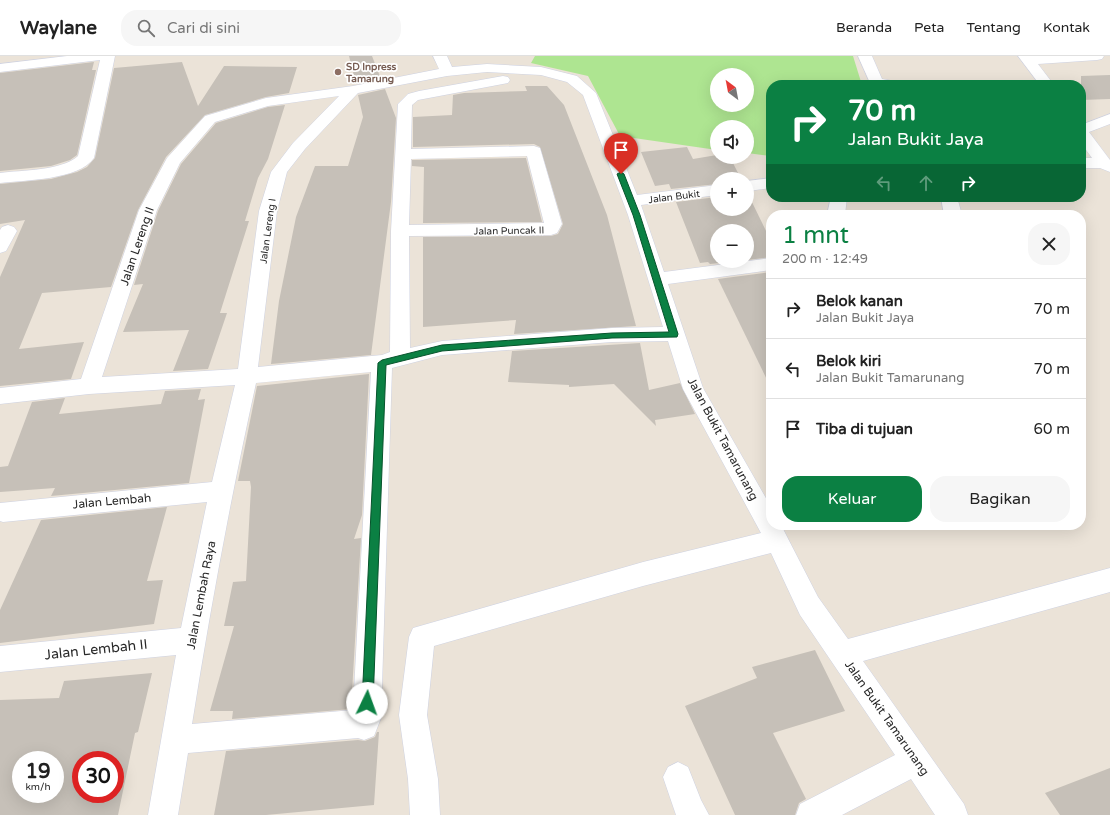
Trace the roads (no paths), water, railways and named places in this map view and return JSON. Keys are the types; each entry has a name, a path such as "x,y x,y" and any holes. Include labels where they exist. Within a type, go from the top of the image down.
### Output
{"street":[{"path":"0,62 3,56"},
{"path":"0,68 102,56"},
{"path":"0,178 64,168 84,161 86,158 108,56"},
{"path":"440,56 448,72"},
{"path":"865,56 876,80"},
{"path":"1027,58 1097,56"},
{"path":"1027,58 1043,80"},
{"name":"Jalan Bukit Tamarunang","path":"210,119 266,102 353,90 448,72 487,68 512,68 541,70 572,79 590,93 631,201 693,389 766,520"},
{"path":"388,362 400,354 400,231 406,104 413,97 446,89 514,78"},
{"name":"Jalan Lereng I","path":"247,376 268,211 279,172 300,146 353,90"},
{"name":"Jalan Lereng II","path":"89,386 148,210 173,161 210,119"},
{"path":"1086,130 1110,119"},
{"path":"1086,138 1107,165"},
{"name":"Jalan Puncak II","path":"400,231 546,230 551,229 553,224 534,151 404,154"},
{"path":"1086,163 1107,165"},
{"path":"754,185 766,184"},
{"name":"Jalan Bukit","path":"631,201 710,191"},
{"path":"0,247 8,231"},
{"path":"657,279 766,265"},
{"path":"0,396 89,386 247,376 388,362 442,348 612,336 674,334"},
{"path":"175,740 360,725 367,718 388,362"},
{"name":"Jalan Lembah Raya","path":"163,815 192,640 221,491 247,376"},
{"name":"Jalan Lembah","path":"2,512 221,491"},
{"name":"Jalan Bukit Tamarunang","path":"771,530 809,606 953,815"},
{"path":"425,815 423,780 413,715 422,637 643,574 777,540"},
{"path":"843,654 1110,580"},
{"name":"Jalan Lembah II","path":"0,659 192,640"},
{"path":"811,815 916,760"},
{"path":"678,777 689,809 694,815"}],"place":[{"name":"SD Inpress Tamarung","path":"338,72"}]}
